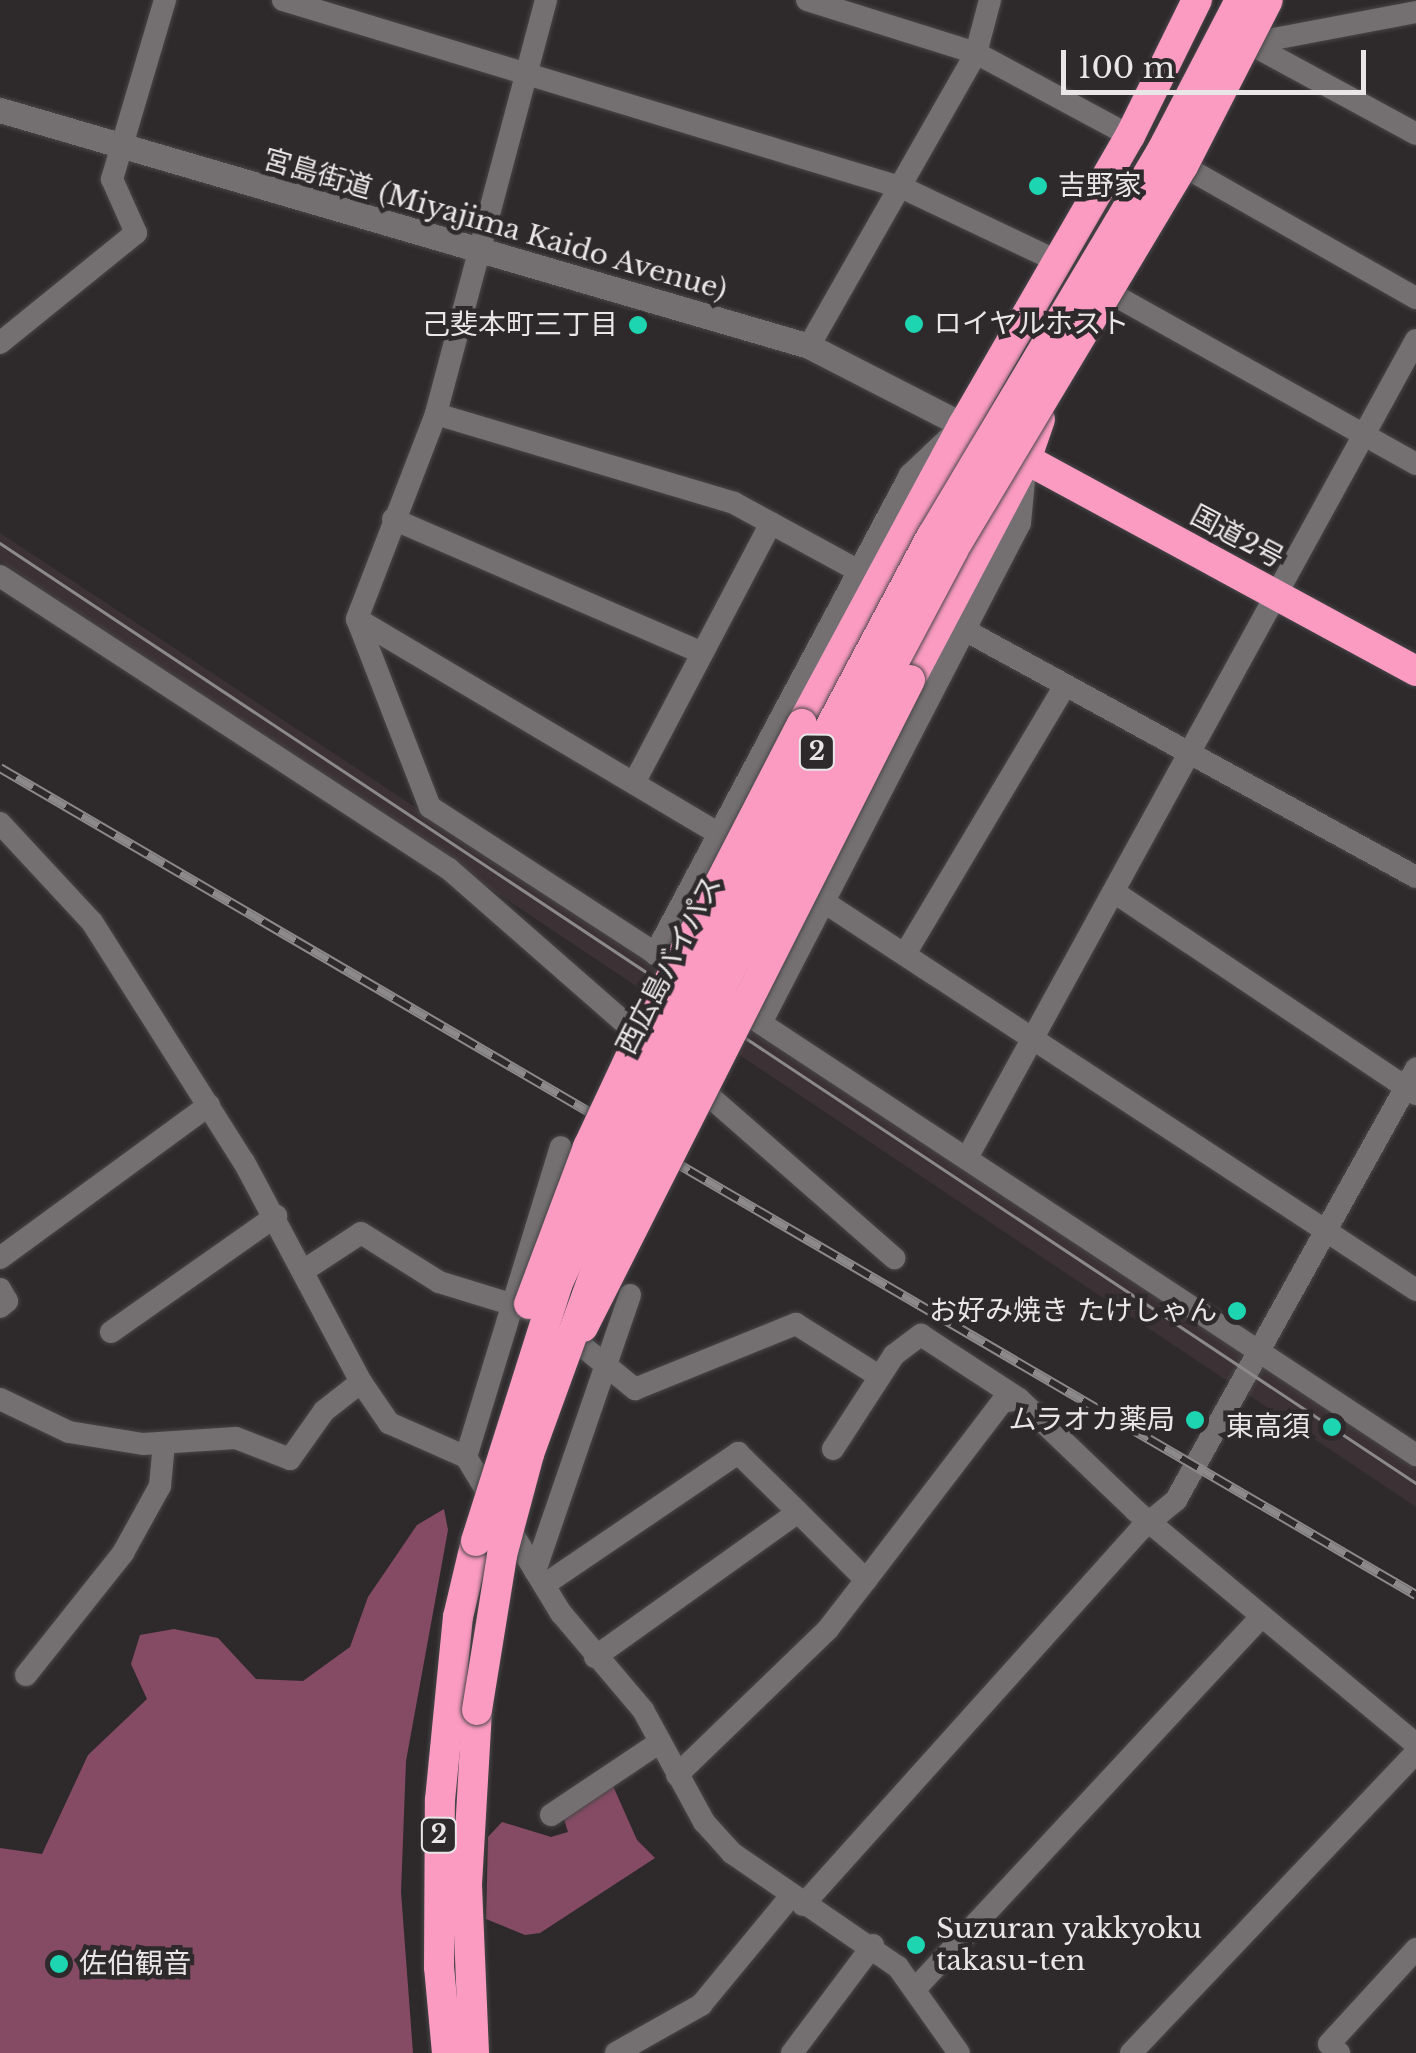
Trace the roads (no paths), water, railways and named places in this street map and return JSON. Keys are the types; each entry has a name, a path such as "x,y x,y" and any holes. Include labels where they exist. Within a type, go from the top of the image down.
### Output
{"highway":[{"path":"476,1542 510,1371 588,1147 802,724 962,425 1130,136 1196,0"},
{"name":"2","path":"1026,460 1089,282 1231,34 1243,0"},
{"name":"西広島バイパス","path":"447,2053 437,1879 458,1617 476,1542 557,1285 702,968 932,536 1160,152 1243,0"},
{"name":"西広島バイパス","path":"474,2053 467,1884 477,1710 502,1555 561,1352 624,1193 729,972 953,550 1182,166 1268,0"},
{"name":"国道2号","path":"962,425 1416,672"},
{"path":"561,1352 595,1314 703,1080 1026,460"}],"street":[{"path":"0,343 136,234 112,179 166,0"},
{"path":"284,0 525,70 903,188 1060,262"},
{"path":"546,0 436,414 357,620 430,806 1416,1455"},
{"path":"807,0 976,53 1130,136"},
{"path":"809,346 903,188 976,53 990,0"},
{"path":"1231,34 1264,41 1416,12"},
{"path":"1231,34 1416,134"},
{"name":"宮島街道 (Miyajima Kaido Avenue)","path":"0,110 809,346 962,425"},
{"path":"1164,156 1416,298"},
{"path":"1089,282 1416,464"},
{"path":"967,1158 1416,340"},
{"path":"436,414 734,503 858,570"},
{"path":"655,954 910,474 962,425"},
{"path":"761,1023 820,900 1020,523 1026,460"},
{"path":"393,519 700,652"},
{"path":"634,783 771,524"},
{"path":"0,576 449,869 894,1258"},
{"path":"357,620 722,834 1416,1290"},
{"path":"963,630 1416,876"},
{"path":"905,954 1065,686"},
{"path":"0,823 92,922 276,1216 361,1382 390,1423 466,1456 539,1578 595,1657 643,1710 677,1775 732,1853 796,1901 873,1946 916,1988 960,2053"},
{"path":"616,2053 701,2005 1151,1522 1176,1500 1413,1083 1114,892"},
{"path":"0,1258 208,1105"},
{"path":"466,1456 561,1147"},
{"path":"111,1332 276,1216"},
{"path":"303,1271 357,1232 439,1282 513,1301 543,1314 630,1388 640,1388 799,1324 879,1376"},
{"path":"0,1289 7,1302 0,1308"},
{"path":"539,1578 604,1365 630,1295"},
{"path":"833,1448 894,1355 921,1335 1019,1399 1261,1618 1416,1744"},
{"path":"0,1399 69,1432 164,1442 236,1438 290,1459 324,1412 361,1382"},
{"path":"677,1775 828,1629 1002,1402 1019,1399"},
{"path":"26,1675 123,1554 160,1486 164,1442"},
{"path":"539,1578 738,1453 866,1580"},
{"path":"595,1657 798,1512"},
{"path":"916,1988 1261,1618"},
{"path":"552,1815 660,1742"},
{"path":"1131,2053 1416,1753"},
{"path":"792,2053 873,1946"},
{"path":"1339,2053 1329,2044 1416,1949"}],"tram line":[{"path":"0,543 1416,1483"}],"railway":[{"path":"0,768 1416,1595"}],"place":[{"name":"吉野家","path":"1038,186"},
{"name":"ロイヤルホスト","path":"914,324"},
{"name":"己斐本町三丁目","path":"638,325"},
{"name":"お好み焼き たけしゃん","path":"1237,1311"},
{"name":"ムラオカ薬局","path":"1195,1420"},
{"name":"東高須","path":"1332,1427"},
{"name":"Suzuran yakkyoku takasu-ten","path":"916,1945"},
{"name":"佐伯観音","path":"59,1964"}]}
